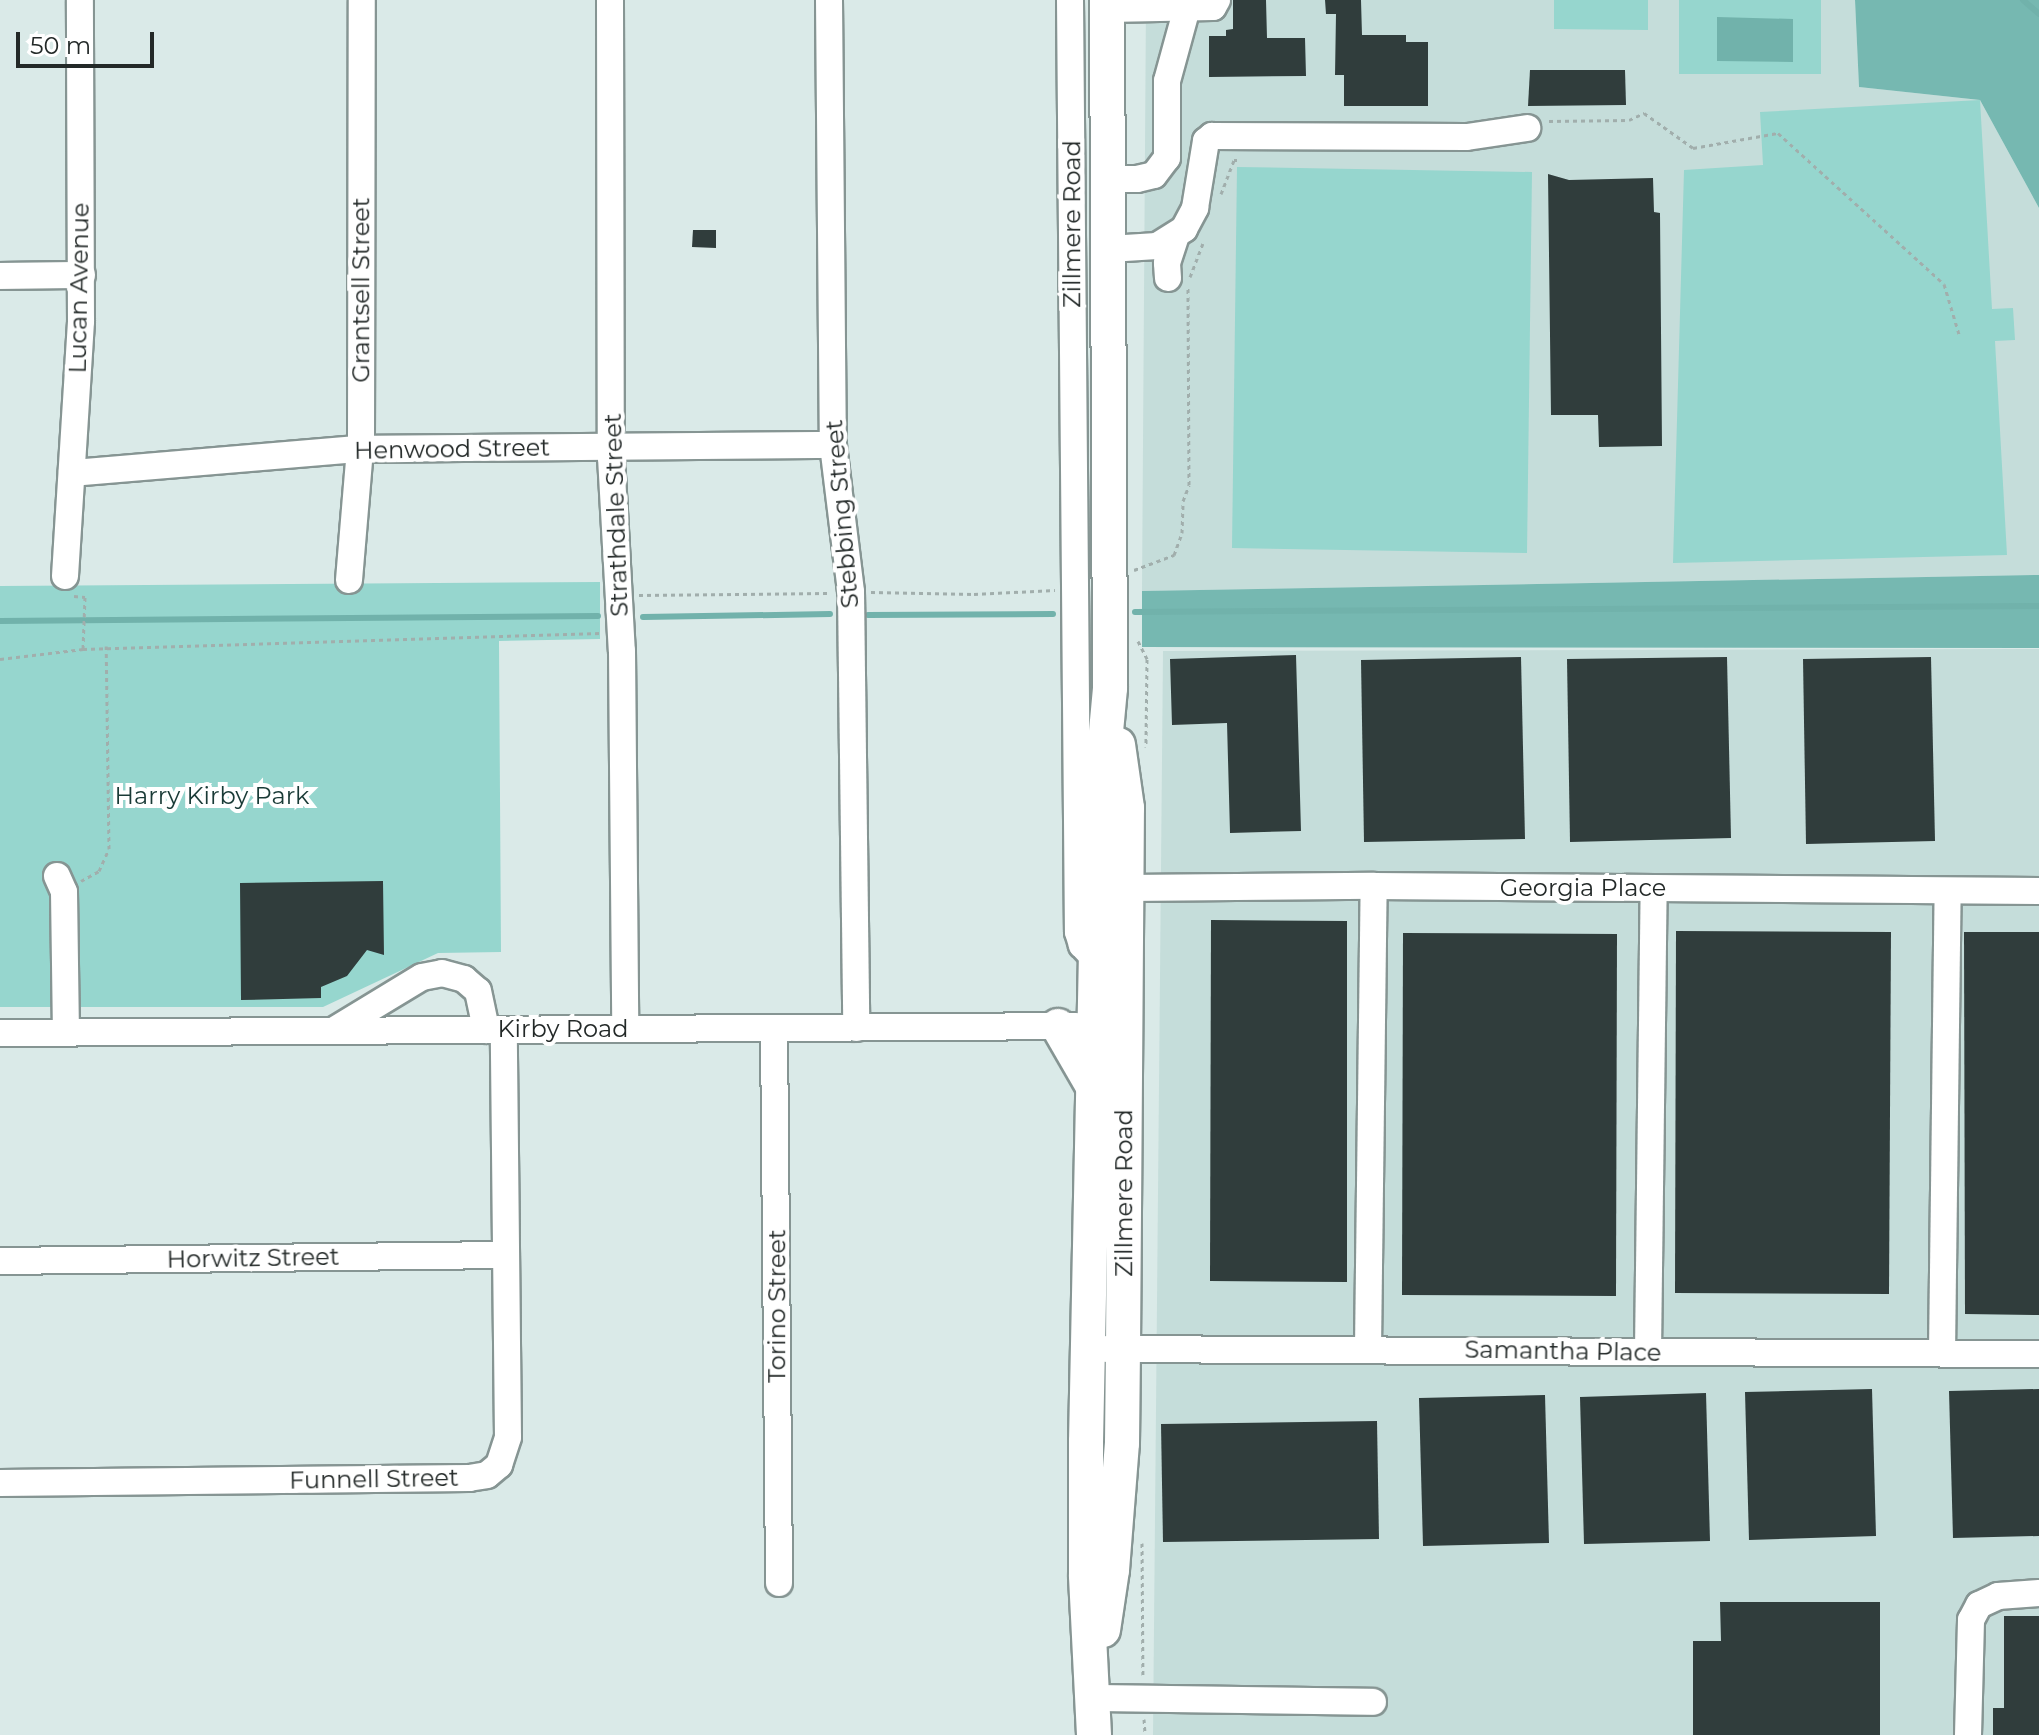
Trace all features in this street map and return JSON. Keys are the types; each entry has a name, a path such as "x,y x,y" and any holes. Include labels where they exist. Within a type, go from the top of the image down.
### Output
{"main road":[{"name":"Zillmere Road","path":"1093,1698 1112,1570 1122,1443 1123,1348 1109,1026 1096,960 1099,807 1110,688 1107,5"},
{"name":"Zillmere Road","path":"1094,1735 1086,1575 1093,1085 1109,1026 1127,888 1127,808 1110,688"},
{"path":"1058,1026 1093,1085"}],"street":[{"name":"Lucan Avenue","path":"65,576 82,275 80,0"},
{"name":"Grantsell Street","path":"349,580 359,449 362,0"},
{"name":"Strathdale Street","path":"610,0 611,447 620,595 625,1029"},
{"name":"Stebbing Street","path":"829,0 833,445 851,592 856,1028"},
{"name":"Zillmere Road","path":"1070,0 1078,932 1082,945 1096,960"},
{"path":"1107,5 1213,7 1217,0"},
{"path":"1108,179 1137,179 1154,175 1167,158 1167,81 1187,8"},
{"path":"1168,278 1167,263 1176,236 1195,208 1206,141 1212,136 1467,137 1527,128"},
{"path":"1109,249 1157,246 1176,236"},
{"path":"0,276 82,275"},
{"name":"Henwood Street","path":"72,473 359,449 833,445"},
{"path":"1073,447 1110,446"},
{"path":"60,884 66,1032"},
{"path":"1368,1349 1374,886"},
{"name":"Georgia Place","path":"1127,888 1374,886 2039,891"},
{"path":"1648,1352 1654,889"},
{"path":"1942,1353 1948,892"},
{"name":"Funnell Street","path":"0,1483 487,1475 499,1465 508,1448 506,1255 495,1030 478,991 464,979 442,973 422,977 333,1031"},
{"name":"Kirby Road","path":"0,1033 1109,1026"},
{"name":"Torino Street","path":"774,1029 779,1583"},
{"name":"Horwitz Street","path":"0,1261 506,1255"},
{"name":"Samantha Place","path":"1087,1349 1206,1347 2039,1354"},
{"path":"1968,1735 1971,1620 1979,1605 1998,1596 2039,1593"},
{"path":"1093,1698 1373,1702"}],"path":[{"path":"1527,128 1544,121 1629,120 1644,113 1693,148 1778,133 1944,284 1959,334"},
{"path":"1217,205 1234,160 1250,159"},
{"path":"1126,569 1167,560 1179,544 1189,485 1187,294 1206,235"},
{"path":"620,595 851,592 946,595 1059,590"},
{"path":"83,649 84,604"},
{"path":"0,659 106,646 605,633 605,621"},
{"path":"60,884 99,871 109,849 106,646"}],"shaded area":[{"path":"1146,0 1855,0 1859,87 1980,100 2039,208 2039,575 1142,591"},
{"path":"1855,0 2039,0 2039,208 1980,100 1859,87"},
{"path":"1717,17 1793,19 1793,62 1717,61"},
{"path":"2039,575 2039,648 1142,647 1142,591"},
{"path":"2039,649 2039,1735 1153,1735 1163,651"}],"green space":[{"path":"1554,0 1648,0 1648,30 1554,29"},
{"path":"1679,0 1821,0 1821,74 1679,74"},
{"path":"1980,100 1992,309 2013,308 2015,340 1995,341 2007,555 1673,563 1684,170 1763,165 1760,112"},
{"path":"1237,167 1532,172 1527,553 1232,548"},
{"name":"Harry Kirby Park","path":"600,582 600,639 499,641 501,952 438,953 323,1007 0,1007 0,586"}],"building":[{"path":"1233,0 1266,0 1267,38 1305,38 1306,76 1209,77 1209,36 1226,36 1226,30 1233,29"},
{"path":"1325,0 1361,0 1362,35 1406,35 1406,42 1428,42 1428,106 1344,106 1344,75 1335,75 1336,14 1326,14"},
{"path":"1530,70 1625,70 1626,105 1528,106"},
{"path":"1548,174 1569,180 1653,178 1654,212 1660,213 1662,446 1599,447 1598,415 1551,415"},
{"path":"693,230 716,230 716,248 692,247"},
{"path":"1296,655 1301,831 1230,833 1227,723 1172,725 1170,659"},
{"path":"1521,657 1525,839 1364,842 1361,660"},
{"path":"1727,657 1731,838 1570,842 1567,659"},
{"path":"1931,657 1935,841 1806,844 1803,659"},
{"path":"383,881 384,955 367,950 347,976 321,987 321,998 241,1000 240,883"},
{"path":"1211,920 1347,921 1347,1282 1210,1281"},
{"path":"1676,931 1891,932 1889,1294 1675,1293"},
{"path":"1964,932 2039,932 2039,1315 1965,1314"},
{"path":"1403,933 1617,934 1616,1296 1402,1295"},
{"path":"1872,1389 1876,1536 1749,1540 1745,1392"},
{"path":"2039,1389 2039,1536 1953,1538 1949,1391"},
{"path":"1706,1393 1710,1541 1584,1544 1580,1397"},
{"path":"1545,1395 1549,1543 1423,1546 1419,1398"},
{"path":"1377,1421 1379,1539 1163,1542 1161,1424"},
{"path":"1720,1602 1880,1602 1880,1735 1693,1735 1693,1641 1721,1641"},
{"path":"2004,1616 2039,1616 2039,1735 1993,1735 1993,1708 2004,1708"}],"waterway":[{"path":"2023,0 2039,14"},
{"path":"1135,612 2039,606"},
{"path":"643,617 830,614"},
{"path":"868,615 1053,614"},
{"path":"0,621 598,616"}]}
